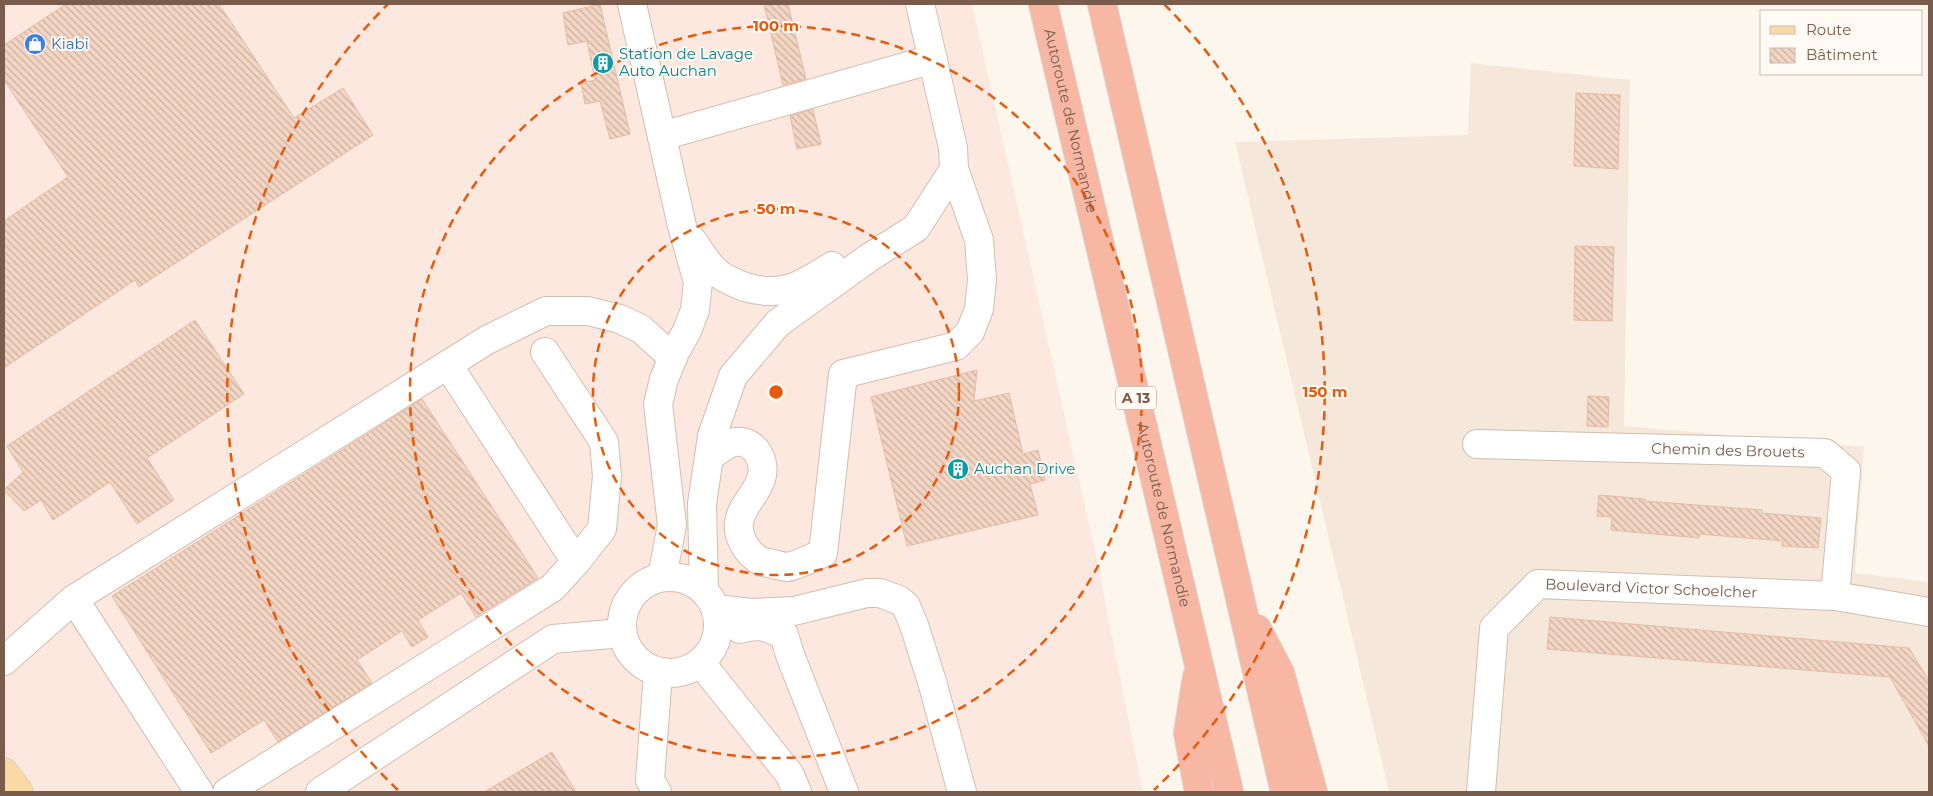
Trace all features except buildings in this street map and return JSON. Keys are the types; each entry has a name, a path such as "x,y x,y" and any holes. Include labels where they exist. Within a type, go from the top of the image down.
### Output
{"highway":[{"name":"Autoroute de Normandie","path":"1043,4 1229,792"},
{"path":"1102,4 1285,792"},
{"path":"1239,594 1280,673 1313,792"},
{"path":"1199,663 1188,733 1199,792"}],"main road":[{"path":"4,772 18,792"}],"street":[{"path":"632,4 682,226 698,282 695,310 664,379 658,404 672,525 662,577"},
{"path":"709,457 728,444 744,442 754,448 761,457 763,467 761,479 746,505 738,524 742,542 750,552 760,560 786,567 823,553 843,374 956,346 970,332 979,309 982,280 980,240 954,168 953,148 920,4"},
{"path":"662,136 933,59"},
{"path":"789,623 710,600 692,581 677,577 662,577 648,582 635,591 626,603 621,618 622,633 628,651 641,665 658,673 674,674 688,671 701,663 712,651 717,636 718,622 710,600 702,504 712,436 732,376 778,323 870,257 916,228 954,168"},
{"path":"682,226 713,269 726,280 768,292 789,288 817,276 835,264 870,257"},
{"path":"4,661 74,599 488,340 546,312 588,311 620,319 641,329 673,358"},
{"path":"227,792 552,588 602,529 607,476 604,442 546,352"},
{"path":"448,365 576,562"},
{"name":"Chemin des Brouets","path":"1477,444 1825,453 1846,471 1834,596"},
{"name":"Boulevard Victor Schoelcher","path":"1481,792 1494,628 1538,584 1834,596 1929,612"},
{"path":"717,636 752,626 789,623 867,594 880,593 890,596 906,606 933,685 962,792"},
{"path":"74,599 198,792"},
{"path":"789,623 790,656 844,792"},
{"path":"320,792 553,639 622,633"},
{"path":"701,663 790,775 797,792"},
{"path":"657,792 650,780 658,673"}],"shaded area":[{"path":"4,4 972,4 1095,551 1143,792 4,792"},
{"path":"1471,63 1630,80 1624,426 1864,447 1855,573 1929,582 1929,792 1389,792 1235,142 1468,135"}],"place":[{"name":"Kiabi","path":"35,44"},
{"name":"Station de Lavage Auto Auchan","path":"603,63"},
{"name":"Auchan Drive","path":"958,469"}]}
